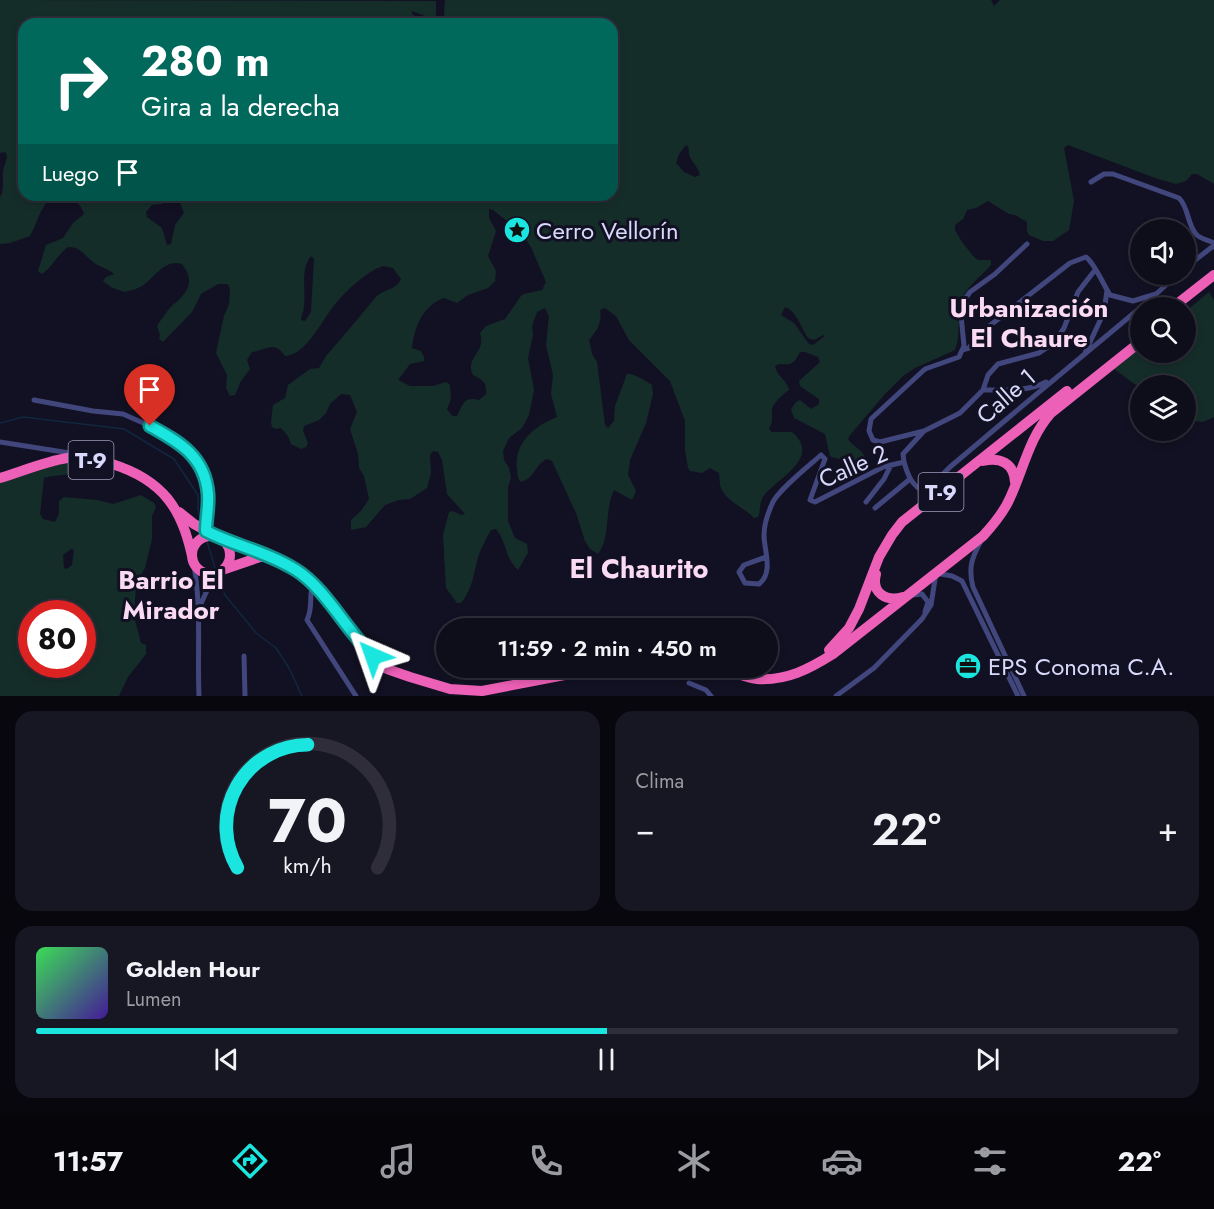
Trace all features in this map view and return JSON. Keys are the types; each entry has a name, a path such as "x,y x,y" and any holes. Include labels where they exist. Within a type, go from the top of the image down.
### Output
{"highway":[{"path":"1186,297 1214,275"},
{"path":"1196,298 1214,283"},
{"name":"T-9","path":"780,678 816,660 830,650 849,627 860,609 867,586 883,550 891,535 902,522 1130,341"},
{"name":"T-9","path":"753,678 780,678 796,674 819,663 975,543 1003,511 1028,450 1042,423 1051,413 1130,350"},
{"name":"T-9","path":"0,478 67,458 115,465 144,477 159,489 185,529 193,561 200,571 209,575 260,557 279,561"},
{"name":"T-9","path":"980,462 990,459 1008,464 1015,475 1015,486"},
{"name":"T-9","path":"170,503 209,535 279,561 297,571 315,587 362,645 387,669 450,689 482,691 549,678"},
{"path":"193,561 191,553 194,548 209,535 228,548 230,555 223,570"},
{"name":"T-9","path":"883,550 874,586 880,594 889,599 895,600 907,596"}],"street":[{"path":"1091,182 1104,174 1113,174 1179,198 1198,236 1214,245 1196,259"},
{"path":"924,431 880,442 873,440 869,431 871,419 925,369 959,357 964,346 961,315 963,302 969,292 995,274 1027,244"},
{"path":"962,350 969,348 979,334 1070,263 1086,257 1092,261 1110,295 1133,301 1156,294"},
{"name":"Calle 2","path":"766,556 744,565 739,572 745,583 754,584 764,580 767,573 766,556 764,533 772,501 821,455 825,459 810,500 815,502 883,467 903,462 903,454 924,431 960,413 983,390 988,375 998,364 1039,353 1054,342 1064,328 1078,292 1095,270"},
{"name":"Calle 1","path":"1153,297 1166,285"},
{"path":"1084,356 1104,312 1107,290"},
{"name":"Calle 1","path":"910,479 918,489 925,492 950,467 1055,377 1084,356 1130,317"},
{"path":"983,390 1030,387 1041,385 1055,377"},
{"path":"34,400 123,414 183,445 197,462 206,485 209,535"},
{"path":"0,442 68,452 91,460"},
{"path":"875,508 910,479 903,462"},
{"path":"866,502 884,479 891,465"},
{"path":"988,530 972,556 970,573 973,586 1024,696"},
{"path":"193,561 199,607 197,634 199,696"},
{"path":"199,607 204,594 223,570"},
{"path":"836,696 874,668 922,619 932,605 936,573 952,576 962,582 1018,696"},
{"path":"315,587 312,588 311,612 307,620 356,696"},
{"path":"907,596 922,594 925,597 928,602 922,619"},
{"path":"244,657 245,696"},
{"path":"689,683 706,690 711,696"}],"green space":[{"path":"0,0 436,1 434,18 412,11 412,14 418,18 18,18 18,201 48,201 30,236 0,244 0,197 7,159 5,152 0,153"},
{"path":"445,0 991,0 994,6 1000,0 1214,0 1214,184 1197,174 1192,174 1186,181 1176,184 1068,145 1064,148 1074,201 1069,230 1053,241 1043,241 1029,235 1027,222 988,201 967,210 963,219 955,225 955,230 974,257 978,260 991,260 991,265 966,291 960,304 955,350 903,376 850,435 848,439 866,460 858,463 830,456 825,434 794,418 791,409 796,402 800,400 811,409 819,404 819,399 800,386 799,381 820,362 818,357 800,352 792,363 775,366 789,390 773,406 769,429 772,432 792,432 800,441 802,450 795,466 763,496 758,517 754,518 723,492 719,473 710,468 702,473 690,471 685,450 685,421 670,381 629,340 616,316 605,308 600,310 598,326 589,340 592,354 597,362 605,425 608,428 614,421 615,406 627,374 652,385 653,394 646,423 630,460 628,475 636,491 632,500 614,490 609,506 605,540 598,554 590,549 552,461 547,459 543,461 526,480 521,482 518,476 517,460 522,443 541,425 557,417 551,394 553,375 546,345 549,316 545,308 537,312 532,326 533,335 528,358 534,390 529,415 522,428 509,438 503,451 511,478 508,487 508,521 515,538 527,544 528,553 518,570 511,561 500,534 496,529 491,530 479,554 470,587 461,603 457,603 446,588 443,535 449,512 465,514 447,494 442,460 438,452 433,451 430,455 431,473 427,488 410,499 385,505 366,527 351,530 351,520 369,499 350,429 357,412 350,395 341,394 330,404 326,413 319,420 304,426 303,431 308,443 306,447 301,449 291,444 281,428 272,427 273,405 285,398 288,385 310,369 319,368 326,356 375,298 399,283 401,279 393,268 383,266 349,289 337,301 300,350 285,356 274,347 252,352 247,360 250,369 235,395 230,396 226,388 227,375 216,353 229,304 228,284 218,284 201,294 192,312 163,342 159,339 157,326 188,286 188,276 182,264 165,266 142,286 124,292 103,281 114,274 112,272 95,264 79,249 72,247 68,247 61,253 42,274 38,271 46,245 63,238 73,223 84,214 74,201 168,201 152,205 146,212 147,217 162,228 167,245 171,244 175,225 184,213 179,201 618,201 618,18 446,18 444,15","holes":["686,145 689,148 689,156 700,175 695,177 684,172 676,163","489,209 520,231 531,247 546,282 542,290 521,296 505,319 486,326 480,333 481,345 473,359 471,369 473,375 485,384 486,394 479,400 467,400 457,416 452,416 447,409 451,399 450,385 446,382 433,386 410,386 398,380 410,364 424,361 421,351 412,348 417,325 430,306 444,298 457,303 468,295 488,288 495,281 496,271 488,256 496,231 489,218","311,256 314,259 311,312 305,321 301,320 304,308 304,273","785,307 789,309 796,316 808,338 814,340 825,336 813,345 809,344 794,323 781,315"]},
{"path":"1209,292 1214,300 1214,417 1203,422 1196,421 1196,375 1130,375 1130,381 1114,369 1130,356 1130,363 1196,363 1196,303"},
{"path":"66,462 88,463 74,473 44,478 40,514 43,519 55,522 59,514 59,501 64,497 113,504 141,495 154,503 156,507 152,516 152,539 145,568 136,584 134,616 141,643 146,645 146,654 128,677 119,696 0,696 0,483","holes":["71,549 74,550 72,565 67,569 64,568 63,555"]}],"waterway":[{"path":"0,423 23,417 124,429 174,459 198,495 201,522"},
{"path":"205,535 217,574"},
{"path":"219,578 225,595 257,634 276,648 289,668 302,696"}],"place":[{"name":"Cerro Vellorín","path":"517,230"},
{"name":"EPS Conoma C.A.","path":"968,666"}],"district":[{"name":"Urbanización El Chaure","path":"1029,323"},
{"name":"El Chaurito","path":"639,568"},
{"name":"Barrio El Mirador","path":"171,595"}],"route":[{"path":"150,426 190,451 197,462 208,494 206,531 243,545 297,571 315,587 373,656"}]}
